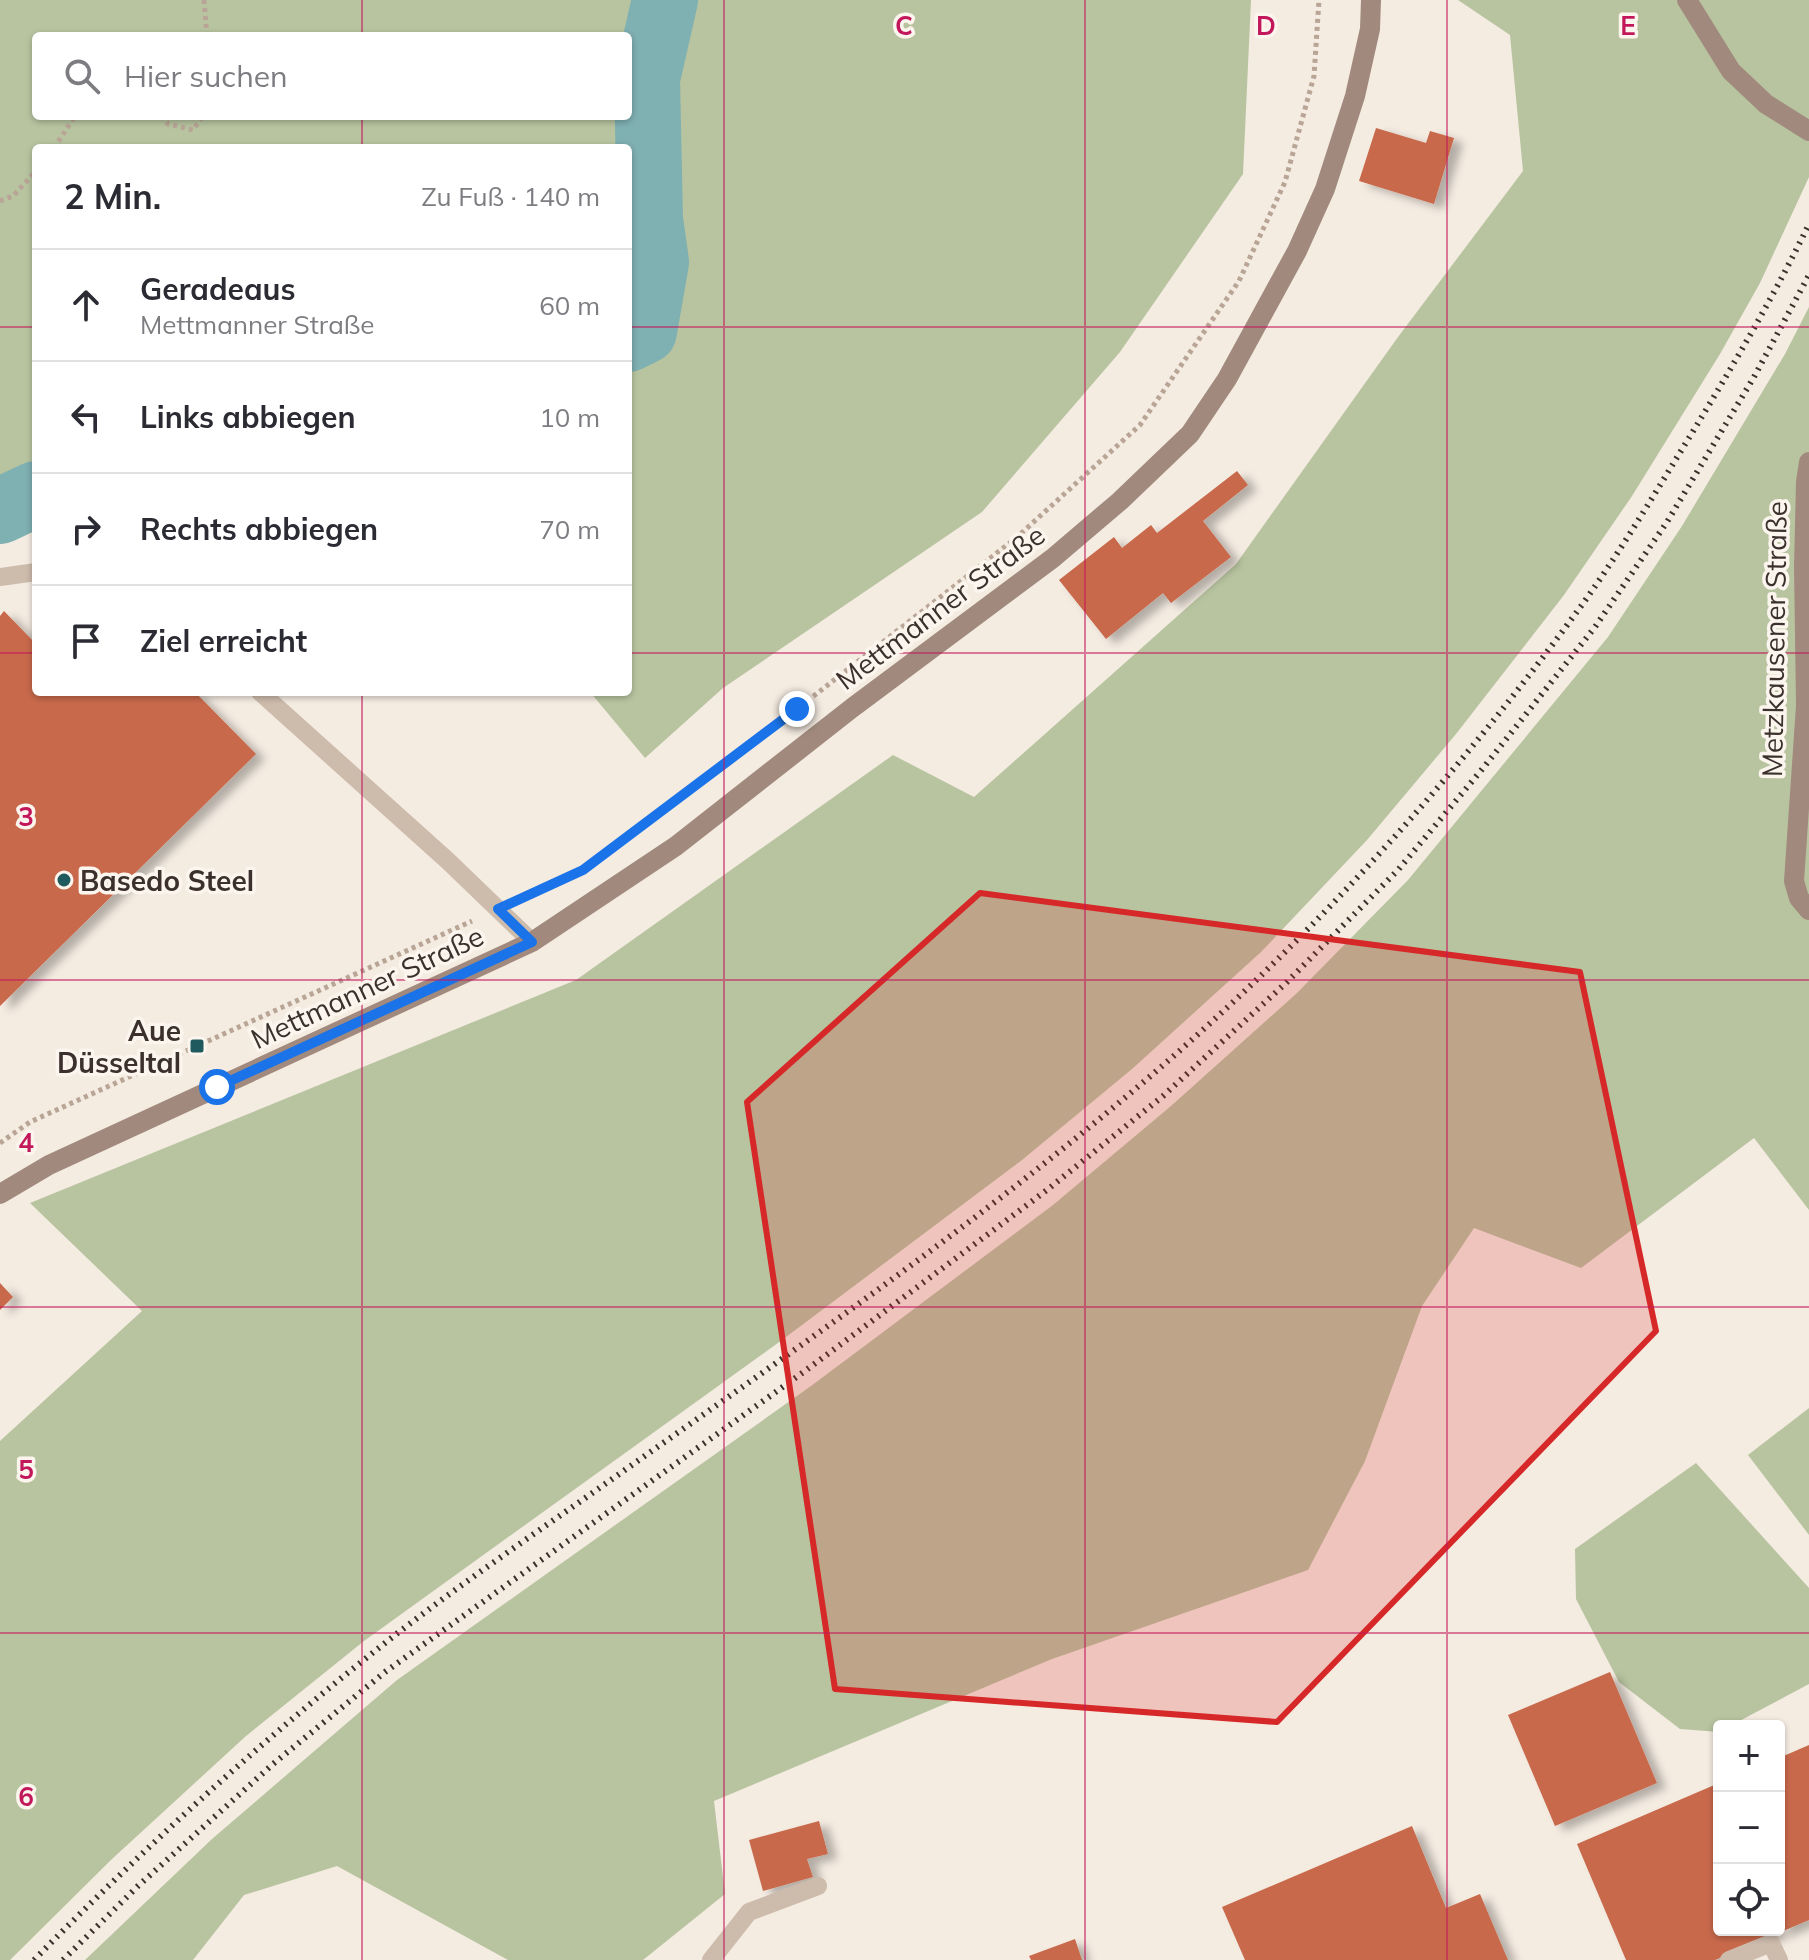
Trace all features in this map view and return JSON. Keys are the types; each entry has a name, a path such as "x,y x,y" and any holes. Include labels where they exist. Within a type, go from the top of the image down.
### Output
{"main road":[{"name":"Mettmanner Straße","path":"0,1194 49,1165 532,942 676,846 852,708 1053,558 1120,501 1190,434 1227,379 1266,311 1325,189 1355,96 1370,29 1371,0"},
{"path":"1687,0 1731,71 1766,104 1809,131"},
{"name":"Metzkausener Straße","path":"1809,462 1804,566 1806,706 1794,881 1799,898 1809,910"}],"lane":[{"path":"0,577 32,573"},
{"path":"264,696 532,942"},
{"path":"711,1960 749,1912 818,1886"},
{"path":"1729,1960 1771,1943 1779,1960"}],"path":[{"path":"204,0 207,32"},
{"path":"0,1143 30,1122 583,870 797,709 1016,538 1140,425 1239,281 1285,182 1314,76 1319,0"},
{"path":"57,144 72,120"},
{"path":"164,120 168,124 193,130 200,120"},
{"path":"0,201 13,196 32,175"}],"highlighted area":[{"path":"980,893 1580,972 1656,1331 1277,1722 835,1689 747,1102"}],"green space":[{"path":"0,0 1251,0 1243,174 1120,352 982,512 723,688 645,758 593,696 632,696 632,144 32,144 32,511 0,506"},
{"path":"1458,0 1809,0 1809,177 1760,283 1720,354 1632,496 1564,595 1456,734 1367,840 1261,952 1132,1069 1022,1160 782,1340 364,1641 246,1736 112,1859 10,1960 0,1960 0,1441 142,1311 30,1203 576,980 893,755 974,797 1236,564 1398,337 1523,171 1510,35"},
{"path":"1809,307 1809,1210 1754,1138 1581,1268 1474,1228 1422,1306 1365,1461 1308,1570 1052,1659 714,1801 725,1894 643,1960 508,1960 337,1866 244,1895 193,1960 85,1960 212,1839 397,1680 811,1386 1053,1205 1171,1106 1297,993 1408,880 1608,637 1682,526 1785,354"},
{"path":"1809,1408 1809,1535 1748,1455"},
{"path":"1696,1463 1809,1588 1809,1684 1741,1720 1713,1720 1713,1732 1680,1729 1619,1682 1576,1599 1575,1549"}],"building":[{"path":"1376,128 1426,143 1430,131 1454,138 1434,204 1359,181"},
{"path":"1237,471 1248,485 1203,521 1231,557 1171,603 1163,593 1106,639 1059,580 1114,537 1122,548 1151,525 1157,533"},
{"name":"Basedo Steel","path":"4,611 32,640 32,696 199,696 256,754 0,1006 0,616"},
{"path":"0,1283 13,1297 0,1310"},
{"path":"1610,1672 1657,1783 1555,1826 1508,1715"},
{"path":"1809,1745 1809,1920 1785,1930 1785,1792 1785,1755"},
{"path":"1713,1786 1713,1936 1771,1936 1715,1960 1626,1960 1577,1844"},
{"path":"819,1821 828,1854 807,1859 813,1877 763,1891 749,1840"},
{"path":"1412,1826 1446,1908 1480,1894 1508,1960 1245,1960 1222,1907"},
{"path":"1075,1939 1082,1960 1031,1960 1029,1956"}],"waterway":[{"path":"632,337 644,331 656,262 650,219 647,79 665,0"},
{"path":"0,511 32,496"}],"railway":[{"path":"34,1960 197,1803 370,1655 460,1586 948,1238 1140,1085 1259,977 1317,920 1425,802 1528,677 1576,613 1708,407 1768,304 1809,224"},
{"path":"63,1960 138,1886 273,1764 385,1672 805,1371 1047,1190 1163,1096 1287,982 1398,870 1595,627 1667,522 1754,377 1809,275"}],"place":[{"name":"Basedo Steel","path":"64,880"},
{"name":"Aue Düsseltal","path":"197,1046"}],"route":[{"path":"217,1087 532,942 498,909 583,870 797,709"}]}
